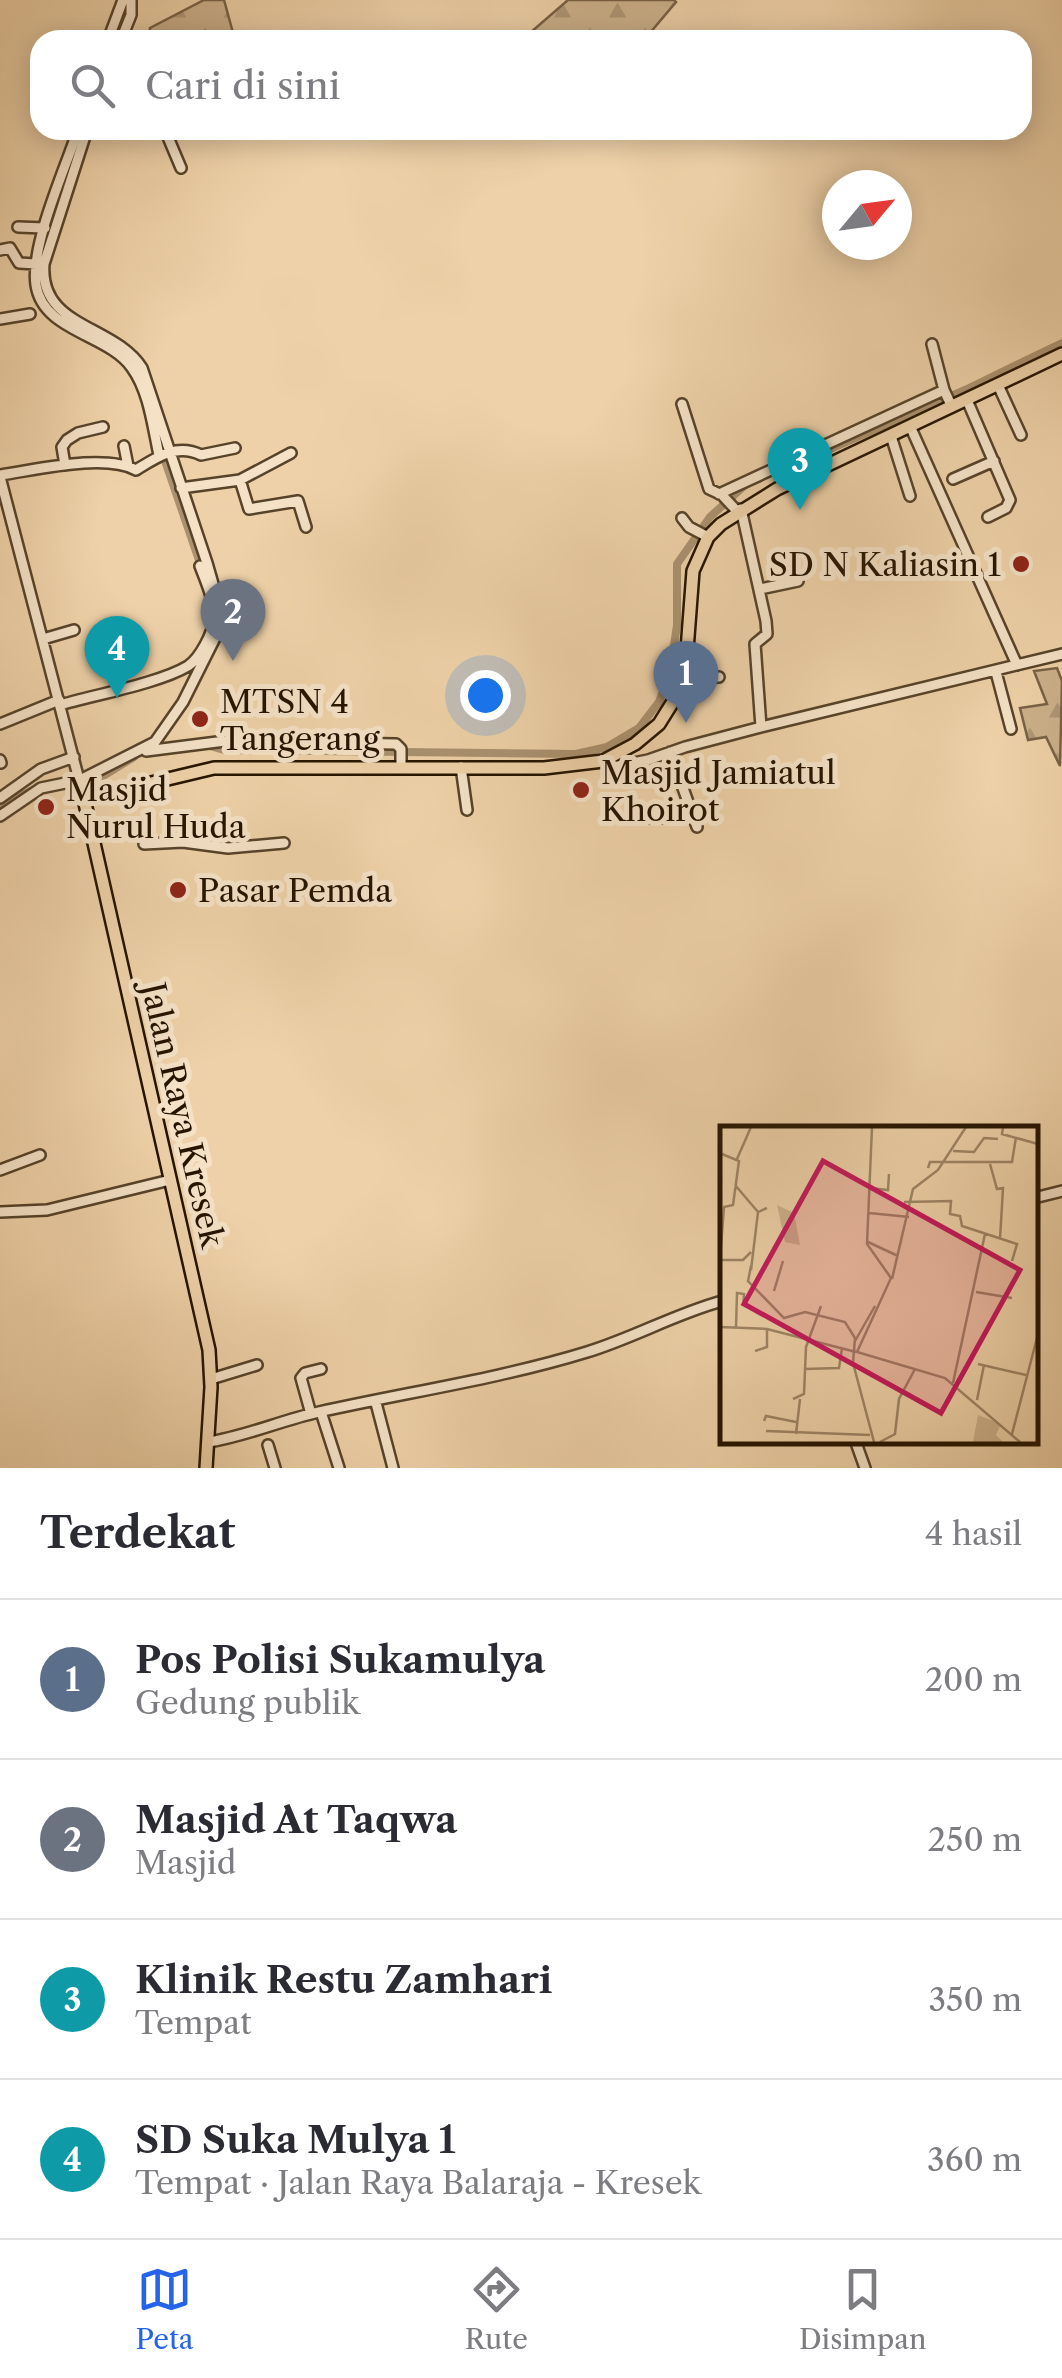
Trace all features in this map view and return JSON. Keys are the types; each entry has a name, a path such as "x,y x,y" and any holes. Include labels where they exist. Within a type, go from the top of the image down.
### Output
{"main road":[{"path":"84,799 214,768 401,757 461,767 544,768 603,760 642,739 672,706 683,679 691,580 701,534 736,508 1061,356"},
{"name":"Jalan Raya Kresek","path":"84,799 205,1329 211,1379 206,1468"}],"street":[{"path":"112,30 123,0"},
{"path":"125,30 131,0"},
{"path":"0,816 42,788 80,778 141,751 163,734 222,626 218,600 181,488 132,367 46,307 36,286 36,264 45,228 80,140"},
{"path":"172,140 182,168"},
{"path":"78,143 44,264 44,284 58,308 127,350 139,362 164,454"},
{"path":"18,227 45,228"},
{"path":"0,250 10,248 18,262 36,264"},
{"path":"0,319 30,314"},
{"path":"932,344 944,392 952,406"},
{"path":"998,385 1020,435"},
{"path":"720,494 944,392"},
{"path":"967,400 1010,500 1006,508 988,517"},
{"path":"682,404 707,484 736,508 760,589 767,634 755,644 761,727"},
{"path":"910,426 1017,665"},
{"path":"65,465 62,448 67,440 103,427"},
{"path":"890,436 910,496"},
{"path":"124,446 128,466"},
{"path":"0,476 65,465 128,466 137,470 164,454 190,448 201,455 235,448"},
{"path":"181,488 240,480 292,453"},
{"path":"953,479 994,461"},
{"name":"Jalan Raya Kresek","path":"0,476 84,799"},
{"path":"240,480 249,509 298,501 306,527"},
{"path":"682,518 701,534"},
{"path":"0,724 191,663 214,620 214,608 200,566"},
{"path":"760,589 798,582"},
{"path":"766,621 780,620"},
{"path":"44,639 74,630"},
{"path":"603,760 613,767 1062,654"},
{"path":"996,672 1011,729"},
{"path":"683,679 718,676"},
{"path":"141,751 225,740 396,744 401,757"},
{"path":"670,752 697,827"},
{"path":"0,798 41,769 75,760"},
{"path":"461,767 467,810"},
{"path":"632,818 692,814"},
{"path":"144,844 183,842 228,848 284,843"},
{"path":"0,1170 40,1156"},
{"path":"0,1212 47,1210 170,1180"},
{"path":"1037,1197 1062,1191"},
{"path":"209,1442 252,1434 316,1413 555,1362 611,1344 681,1313 720,1303"},
{"path":"211,1379 257,1365"},
{"path":"321,1369 301,1378 339,1468"},
{"path":"376,1403 392,1468"},
{"path":"856,1443 864,1468"},
{"path":"268,1445 275,1468"}],"green space":[{"path":"204,0 224,0 232,30 150,30"},
{"path":"568,0 676,2 652,30 533,30"},
{"path":"1057,668 1062,681 1060,766 1046,737 1028,740 1020,708 1047,704 1034,671"}],"waterway":[{"path":"775,473 1062,343"},
{"path":"162,452 203,572"},
{"path":"206,745 224,750 576,754 607,747 639,728 659,702 670,673 677,625 677,564 710,517 744,486"},
{"path":"89,778 103,776 134,757"},
{"path":"0,805 31,791"}],"place":[{"name":"Klinik Restu Zamhari","path":"800,510"},
{"name":"SD N Kaliasin 1","path":"1021,564"},
{"name":"Masjid At Taqwa","path":"233,661"},
{"name":"SD Suka Mulya 1","path":"117,698"},
{"name":"MTSN 4 Tangerang","path":"200,719"},
{"name":"Pos Polisi Sukamulya","path":"686,723"},
{"name":"Masjid Jamiatul Khoirot","path":"581,790"},
{"name":"Masjid Nurul Huda","path":"46,807"},
{"name":"Pasar Pemda","path":"178,890"}]}
